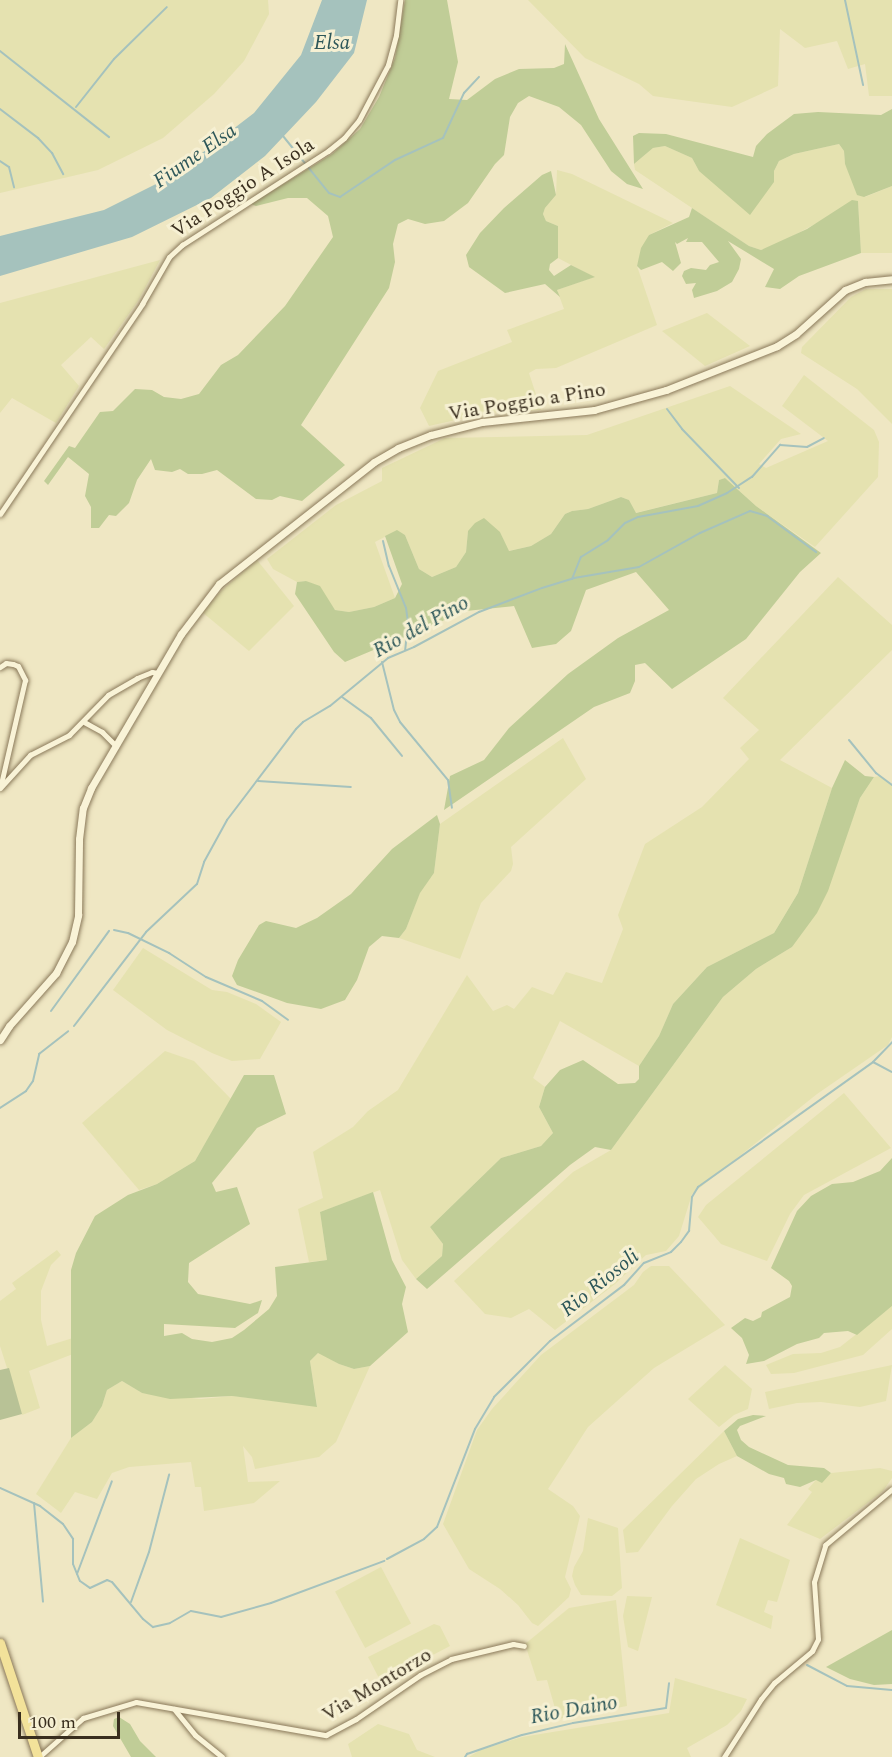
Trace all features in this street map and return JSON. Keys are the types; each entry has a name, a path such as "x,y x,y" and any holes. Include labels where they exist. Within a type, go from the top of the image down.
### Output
{"main road":[{"path":"0,1643 38,1757"}],"street":[{"name":"Via Poggio A Isola","path":"0,514 142,304 169,257 344,138 372,100 388,65 396,35 400,0"},
{"name":"Via Poggio a Pino","path":"0,1040 9,1026 56,973 72,942 78,915 79,839 83,808 91,788 200,606 219,584 374,462 398,448 431,435 482,422 594,410 666,390 777,346 796,334 845,290 865,282 892,279"},
{"path":"0,667 6,663 18,666 25,680 0,787"},
{"path":"0,787 30,755 69,735 108,695 137,678 152,672 158,673"},
{"path":"84,722 102,732 116,746"},
{"path":"724,1757 761,1699 774,1683 812,1651 818,1639 814,1582 825,1545 892,1488"},
{"name":"Via Montorzo","path":"38,1757 83,1718 136,1702 326,1735 356,1719 420,1675 451,1659 513,1644 524,1646"},
{"path":"174,1709 195,1734 222,1757"}],"shaded area":[{"path":"0,0 268,0 269,14 244,61 214,94 163,138 98,170 0,193"},
{"path":"528,0 892,0 892,96 869,96 865,64 848,69 837,41 805,48 780,29 778,86 732,107 653,96 639,84 585,58"},
{"path":"839,144 844,151 845,164 865,197 892,186 892,253 861,253 858,201 774,246 761,250 749,246 635,170 634,164 653,148 665,146 692,158 699,171 774,182 774,171 779,161 794,154"},
{"path":"557,170 572,174 673,223 649,235 637,266 657,325 556,368 536,369 529,373 541,410 487,413 429,426 420,408 438,371 512,342 507,330 564,309 557,290 594,277 558,258 558,226 546,221 543,214 556,195"},
{"path":"160,260 138,301 104,349 91,337 61,365 79,386 56,423 12,398 0,413 0,303"},
{"path":"866,289 892,289 892,424 857,389 801,353 802,347 851,297"},
{"path":"707,313 750,346 705,366 662,331"},
{"path":"804,375 874,430 879,442 878,477 815,547 756,506 725,478 719,480 717,493 635,513 629,500 621,497 588,509 572,511 565,514 551,534 531,546 508,551 500,532 468,531 466,552 456,567 432,577 419,569 405,535 396,531 375,542 395,598 374,607 349,612 335,610 306,581 297,582 273,569 267,559 336,505 382,481 382,468 445,438 587,435 730,386 801,434 781,439 759,464 766,468 828,441 782,406"},
{"path":"257,560 294,606 249,651 202,612 222,590"},
{"path":"838,577 892,625 892,650 780,760 832,788 798,893 774,933 707,967 673,1004 659,1036 639,1066 560,1021 533,1078 545,1087 539,1107 553,1133 541,1146 501,1158 430,1227 443,1244 442,1256 416,1279 402,1260 380,1190 320,1212 327,1260 309,1262 298,1209 323,1198 313,1152 353,1127 368,1111 398,1090 467,975 493,1011 507,1005 514,1009 532,987 553,995 566,972 602,983 623,929 618,915 645,844 702,807 749,759 740,748 759,730 723,698"},
{"path":"563,738 586,779 511,847 513,864 511,871 481,903 460,959 399,938 406,929 420,892 434,873 440,824"},
{"path":"880,776 892,785 892,1037 888,1045 817,1094 692,1194 679,1236 666,1251 646,1255 615,1284 555,1330 529,1309 511,1318 485,1314 454,1281 573,1172 611,1150 723,997 756,969 792,947 845,840 860,798 874,777"},
{"path":"143,948 212,990 227,992 256,1004 281,1022 260,1059 232,1061 212,1053 167,1030 113,990"},
{"path":"165,1051 194,1061 231,1099 195,1161 157,1184 139,1190 82,1123"},
{"path":"844,1093 891,1148 804,1195 790,1214 767,1261 721,1244 698,1217 706,1205"},
{"path":"57,1250 61,1255 51,1265 41,1291 41,1320 47,1346 73,1338 73,1354 29,1371 40,1408 22,1415 0,1346 0,1301 16,1289 12,1283"},
{"path":"651,1266 669,1266 725,1325 654,1368 588,1427 548,1489 573,1506 580,1516 565,1577 571,1589 569,1597 538,1626 532,1623 518,1605 500,1589 469,1569 443,1524 477,1430 492,1409 541,1355 634,1285 643,1272"},
{"path":"892,1306 892,1329 863,1355 794,1373 771,1374 766,1365 793,1354 821,1353 840,1347"},
{"path":"319,1352 339,1364 354,1369 370,1366 336,1442 319,1457 255,1469 252,1457 243,1446 248,1482 280,1481 254,1503 204,1511 201,1487 195,1487 191,1462 129,1467 112,1473 97,1499 75,1492 61,1513 36,1494 71,1438 92,1422 102,1406 107,1390 122,1381 142,1393 201,1399 232,1396 317,1406 310,1361"},
{"path":"725,1365 752,1389 748,1409 734,1415 719,1427 688,1399"},
{"path":"892,1365 886,1401 860,1407 821,1402 797,1403 769,1409 765,1392"},
{"path":"724,1431 737,1456 719,1464 696,1479 672,1506 638,1552 626,1553 623,1530"},
{"path":"880,1468 892,1471 892,1478 883,1491 820,1539 787,1525 812,1492 808,1489 816,1480 822,1482 831,1473"},
{"path":"588,1518 618,1528 622,1588 612,1596 581,1595 572,1576 583,1551"},
{"path":"740,1538 790,1560 777,1602 768,1600 764,1612 773,1616 771,1629 716,1605"},
{"path":"381,1567 411,1624 365,1648 335,1591"},
{"path":"627,1596 652,1597 638,1651 628,1647 623,1616"},
{"path":"616,1600 627,1706 558,1719 547,1680 537,1681 525,1644 569,1608"},
{"path":"434,1624 440,1626 450,1646 381,1682 368,1657"},
{"path":"675,1678 747,1699 741,1711 727,1725 687,1748 691,1757 469,1757 480,1750 522,1737 669,1713"},
{"path":"378,1724 409,1734 417,1750 435,1757 352,1757 348,1744"}],"green space":[{"path":"405,0 447,0 458,62 449,99 467,100 495,79 519,69 554,68 564,64 565,44 599,119 643,189 627,184 611,171 581,125 559,107 529,96 518,103 510,117 504,155 468,203 444,221 425,224 408,219 398,224 393,244 395,262 389,288 301,425 345,465 302,501 280,496 272,500 256,499 217,470 202,474 188,474 180,469 172,472 155,470 151,459 137,480 129,503 116,516 109,515 99,528 91,528 91,507 85,496 89,474 68,457 48,485 44,481 69,446 75,448 100,412 113,411 135,389 152,390 164,397 181,399 199,394 221,365 238,355 285,306 333,237 328,216 307,198 288,198 256,206 251,204 332,154 360,129 379,97 395,58"},
{"path":"892,109 892,186 864,197 857,195 845,164 844,151 839,144 794,154 779,161 774,171 774,182 750,215 699,171 692,158 665,146 653,148 634,164 633,136 639,133 666,134 753,157 756,146 767,134 794,114 818,112 881,115"},
{"path":"551,171 556,195 543,214 546,221 558,226 558,258 550,264 549,270 554,276 571,265 595,277 557,290 560,297 545,284 505,293 469,267 466,255 480,233 504,208 542,175"},
{"path":"852,200 858,201 861,253 799,276 780,289 765,287 774,269 728,241 741,259 732,282 717,291 694,298 692,290 696,283 686,284 682,276 684,271 691,268 706,270 710,265 719,262 702,242 686,242 688,238 677,244 675,242 681,263 673,271 662,262 641,270 637,266 641,248 649,235 689,217 692,208 749,246 761,250 807,229"},
{"path":"725,478 756,506 821,553 800,572 746,639 672,689 645,663 635,665 635,681 630,693 594,707 444,810 450,776 484,760 509,728 568,674 618,638 669,610 636,572 586,590 571,631 556,644 532,648 514,606 466,611 345,662 334,652 295,594 297,582 306,581 320,586 335,610 349,612 374,607 395,598 402,584 385,536 397,530 405,535 419,569 432,577 456,567 466,552 468,531 484,518 500,532 509,551 531,546 551,534 565,514 572,511 588,509 621,497 629,500 636,513 717,493 719,480"},
{"path":"845,760 865,776 874,777 860,798 828,891 817,913 792,947 756,969 723,997 611,1150 595,1147 570,1165 427,1289 416,1279 442,1256 443,1244 430,1227 501,1158 541,1146 553,1133 539,1107 545,1087 560,1070 583,1060 618,1084 635,1083 639,1079 639,1066 659,1036 673,1004 707,967 774,933 798,893 832,788"},
{"path":"437,815 440,824 434,873 420,893 406,929 399,938 382,936 369,947 357,980 345,1000 321,1009 287,1003 237,985 232,976 238,960 259,925 266,921 296,928 317,918 351,894 392,849"},
{"path":"244,1075 274,1075 286,1114 257,1128 212,1183 216,1192 237,1187 250,1224 189,1263 188,1282 198,1294 250,1304 262,1300 258,1313 235,1328 164,1324 164,1336 182,1333 192,1339 212,1342 232,1338 244,1330 269,1309 277,1296 275,1267 327,1260 320,1212 373,1192 392,1260 406,1287 402,1304 408,1332 370,1366 354,1369 318,1353 310,1361 317,1407 232,1396 170,1399 142,1393 122,1381 107,1390 102,1406 92,1422 71,1438 71,1270 76,1253 95,1216 128,1195 157,1184 195,1161"},
{"path":"892,1158 892,1306 857,1335 848,1331 824,1333 819,1338 797,1344 764,1361 746,1364 749,1355 742,1338 731,1328 745,1318 753,1321 761,1317 762,1312 790,1297 792,1286 789,1281 771,1268 797,1211 811,1196 832,1184 853,1182 880,1171"},
{"path":"9,1368 22,1414 0,1420 0,1370"},
{"path":"753,1415 766,1416 740,1426 737,1430 741,1440 749,1447 788,1465 824,1468 831,1473 822,1483 816,1480 800,1487 786,1484 784,1478 769,1474 737,1456 724,1431 738,1419"},
{"path":"892,1630 892,1684 874,1685 850,1679 826,1667"},
{"path":"119,1717 130,1724 140,1741 156,1757 131,1757 113,1726 114,1719"}],"water":[{"name":"Elsa","path":"322,0 367,0 354,53 316,102 265,156 211,198 132,237 0,276 0,236 104,210 172,176 254,113 301,55"}],"waterway":[{"path":"845,0 863,85"},
{"path":"76,107 114,59 167,7"},
{"path":"0,51 109,137"},
{"path":"283,136 329,193 340,197 395,160 443,138 464,93 479,77"},
{"path":"0,109 38,138 52,153 63,174"},
{"path":"0,161 9,167 14,187"},
{"path":"667,409 682,429 739,488"},
{"name":"Rio del Pino","path":"572,579 581,557 608,540 625,523 638,517 698,506 727,493 752,477 780,445 807,447 824,438"},
{"name":"Rio del Pino","path":"74,1026 146,932 197,884 204,862 227,820 296,729 303,722 330,706 388,658 414,647 479,612 542,588 574,578 639,567 700,533 750,511 767,516 816,552"},
{"path":"383,541 389,566 406,608 408,623 405,650"},
{"path":"382,662 394,710 400,722 448,780 452,808"},
{"path":"342,697 371,718 402,756"},
{"path":"849,740 876,773 892,785"},
{"path":"258,781 351,787"},
{"path":"114,930 128,933 169,953 206,977 262,1001 288,1020"},
{"path":"51,1011 109,931"},
{"name":"Rio del Pino","path":"0,1108 26,1091 33,1081 39,1054 68,1031"},
{"name":"Rio Riosoli","path":"387,1559 424,1539 437,1527 475,1429 494,1397 550,1341 624,1285 644,1263 671,1252 681,1242 689,1231 692,1197 698,1187 873,1062 892,1042"},
{"path":"873,1062 892,1072"},
{"path":"131,1602 149,1552 169,1475"},
{"path":"77,1574 112,1481"},
{"name":"Rio Riosoli","path":"0,1488 40,1506 63,1524 73,1539 73,1564 80,1581 90,1588 107,1580 112,1582 143,1619 153,1627 170,1623 191,1611 221,1617 271,1603 384,1561"},
{"path":"34,1503 43,1602"},
{"path":"807,1665 847,1686 892,1690"},
{"name":"Rio Daino","path":"465,1757 467,1754 522,1735 573,1723 666,1708 669,1683"}],"water label":[{"name":"Fiume Elsa","path":"195,156"}]}
